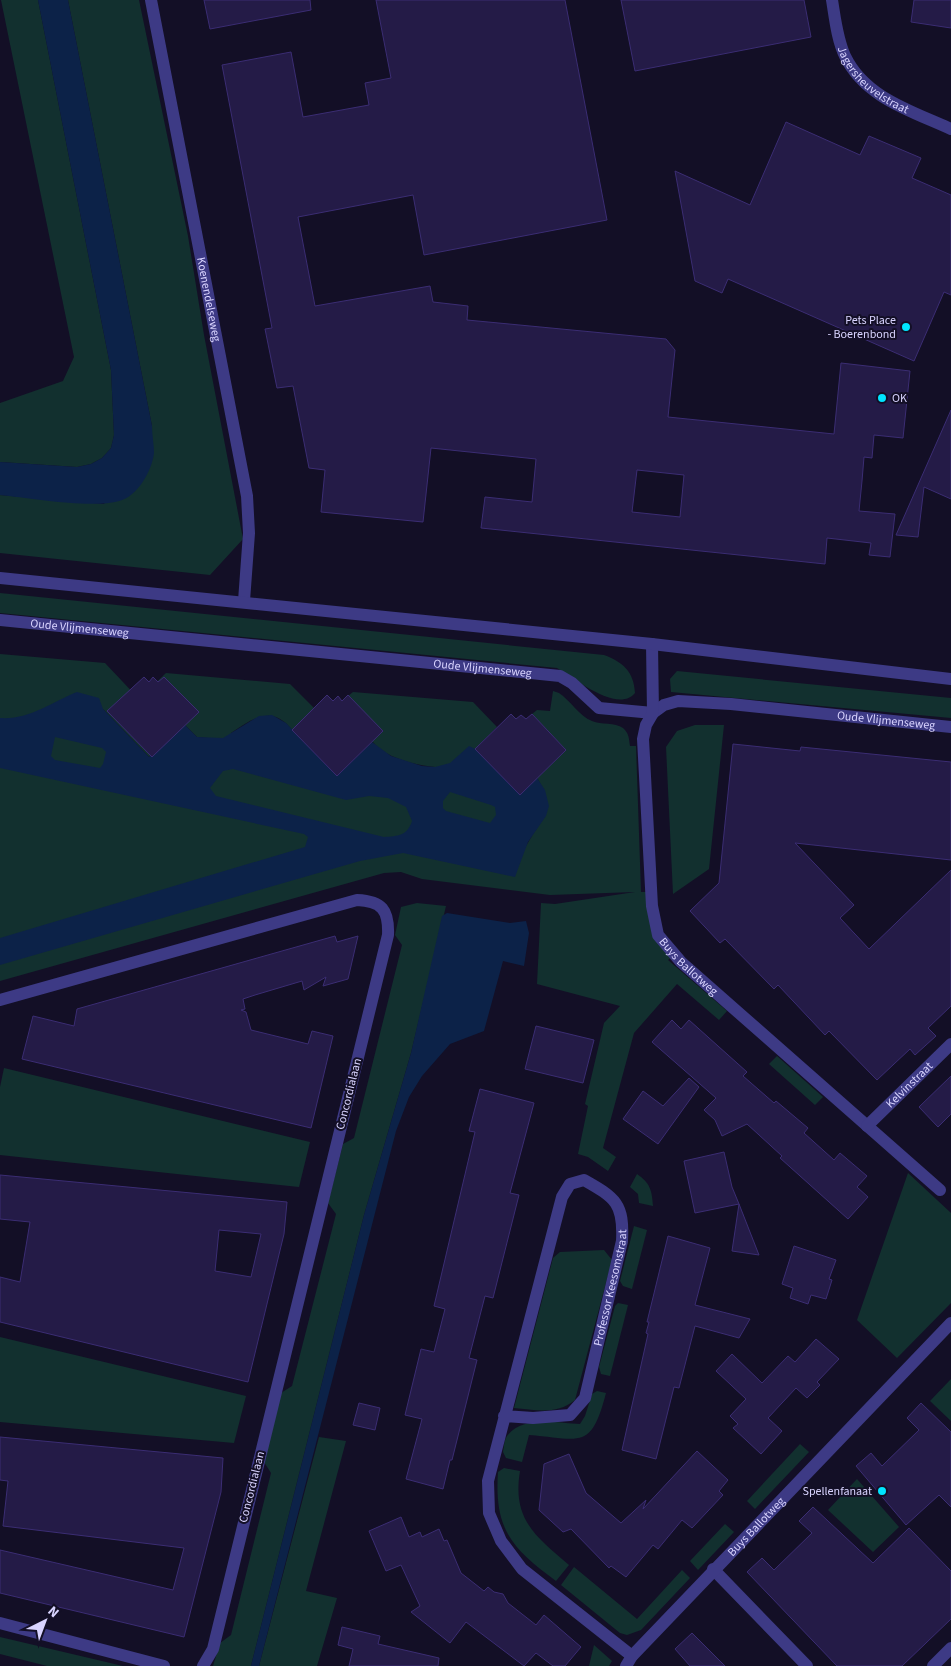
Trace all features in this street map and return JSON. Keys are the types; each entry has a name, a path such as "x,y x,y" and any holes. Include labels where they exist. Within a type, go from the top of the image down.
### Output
{"street":[{"name":"Koenendelseweg","path":"151,0 247,496 249,533 244,602"},
{"name":"Jagersheuvelstraat","path":"832,0 846,57 866,85 884,99 951,129"},
{"path":"0,578 652,644 951,678"},
{"name":"Oude Vlijmenseweg","path":"0,620 560,676 572,683 599,708 653,713 664,705 678,701 731,704 951,727"},
{"name":"Buys Ballotweg","path":"652,644 653,713 646,725 643,739 652,906 658,935 681,962 940,1190"},
{"name":"Concordialaan","path":"0,1000 357,900 373,901 384,910 389,921 383,954 213,1649 203,1666"},
{"name":"Kelvinstraat","path":"867,1126 951,1044"},
{"name":"Professor Keesomstraat","path":"504,1416 533,1418 570,1416 585,1398 622,1242 623,1218 617,1204 606,1192 584,1180 570,1184 562,1197 504,1416 488,1481 489,1513 501,1541 522,1569 629,1661"},
{"name":"Buys Ballotweg","path":"629,1661 713,1570 951,1323"},
{"path":"713,1570 807,1666"},
{"path":"0,1623 164,1666"},
{"path":"933,1666 951,1648"}],"green space":[{"path":"1,0 38,0 111,370 114,435 111,448 102,458 91,464 77,467 0,462 0,403 63,381 74,357"},
{"path":"68,0 139,0 188,236 204,335 243,539 210,575 0,553 0,495 104,504 152,426"},
{"path":"0,593 604,655 617,661 626,669 632,679 635,693 627,698 607,697 585,686 557,668 0,613"},
{"path":"0,654 105,663 139,699 166,673 290,684 314,708 292,730 277,718 262,716 231,733 329,793 435,767 401,760 378,747 365,731 348,696 353,692 473,702 497,727 475,749 460,755 451,763 517,819 514,877 524,849 546,811 546,797 537,778 566,750 532,714 537,710 550,711 553,691 559,693 587,719 623,728 628,734 630,746 636,746 641,892 654,892 662,937 675,954 668,960 727,1011 719,1020 677,984 634,1033 603,1148 616,1157 608,1171 588,1157 578,1154 588,1106 585,1104 604,1023 620,1006 537,984 541,903 555,904 635,892 550,895 422,879 401,872 384,873 0,981","holes":["103,709 149,757 184,724 197,737 208,738 136,778"]},
{"path":"677,671 951,698 951,718 671,692 670,679"},
{"path":"695,725 724,725 709,869 673,894 666,747 677,731"},
{"path":"417,903 446,906 411,1053 364,1215 251,1666 213,1666 220,1643 231,1635 271,1473 264,1462 281,1393 292,1386 336,1214 328,1203 343,1144 354,1138 402,945 395,935 401,907"},
{"path":"777,1056 823,1097 815,1105 769,1064"},
{"path":"4,1068 310,1142 299,1187 0,1155 0,1087"},
{"path":"908,1173 951,1213 951,1303 897,1358 857,1320"},
{"path":"637,1174 650,1187 653,1206 639,1203 638,1194 630,1187"},
{"path":"634,1226 647,1230 632,1289 623,1286 620,1281"},
{"path":"604,1250 612,1260 575,1400 568,1405 554,1410 514,1408 553,1258 560,1252"},
{"path":"618,1303 628,1305 610,1376 601,1374 599,1367 615,1306"},
{"path":"0,1337 246,1396 234,1443 0,1422"},
{"path":"951,1379 951,1421 930,1401"},
{"path":"597,1391 606,1393 601,1412 589,1433 572,1439 529,1435 522,1462 506,1458 503,1452 505,1442 507,1436 514,1429 522,1425 541,1422 580,1424 585,1416 592,1394"},
{"path":"319,1437 346,1441 306,1591 337,1598 317,1666 259,1666"},
{"path":"800,1444 809,1452 755,1509 747,1501"},
{"path":"504,1468 520,1471 518,1488 523,1514 536,1535 569,1565 556,1581 517,1547 503,1523 499,1509 498,1472"},
{"path":"857,1479 899,1527 873,1552 828,1510"},
{"path":"725,1524 734,1532 698,1570 690,1561"},
{"path":"574,1567 637,1619 682,1570 690,1578 641,1630 627,1635 620,1633 561,1585"},
{"path":"0,1637 123,1666 47,1666 0,1654"},
{"path":"594,1645 612,1661 609,1666 589,1666"}],"water":[{"path":"38,0 68,0 152,426 154,453 147,475 137,489 126,499 107,503 77,503 0,495 0,462 77,467 91,464 102,458 111,448 114,435 111,370"},
{"path":"77,692 99,698 103,709 149,757 184,724 197,737 223,738 259,716 272,715 286,723 337,776 372,742 391,756 422,766 435,767 450,763 469,746 537,778 545,790 549,806 546,816 528,842 515,877 403,853 360,861 0,965 0,938 305,847 308,837 304,834 0,768 0,718 21,716 40,710","holes":["55,737 102,748 106,752 103,764 100,768 55,760 51,756","233,769 346,800 369,796 388,798 406,807 412,821 405,832 384,837 216,796 210,788 223,771","450,792 491,805 495,807 496,815 490,823 446,811 443,808 443,801"]},
{"path":"447,913 510,923 526,921 529,933 524,966 503,961 484,1031 450,1044 422,1076 409,1097 396,1131 259,1666 251,1666 364,1215 411,1053 442,916"}],"building":[{"path":"204,0 310,0 311,10 210,29"},
{"path":"376,0 565,0 607,220 424,255 413,195 298,217 315,306 430,286 433,302 468,306 467,320 666,339 675,350 668,417 834,434 841,363 910,371 903,438 874,435 872,458 864,457 859,511 895,514 890,557 869,555 871,543 827,538 825,564 481,528 485,497 532,502 536,459 431,448 423,522 321,512 325,470 309,468 293,386 277,388 265,329 272,328 222,65 291,52 303,117 369,105 365,83 391,78","holes":["637,470 684,475 680,517 632,512"]},
{"path":"621,0 804,0 811,37 635,71"},
{"path":"914,0 951,0 951,28 911,22"},
{"path":"786,122 860,155 869,136 921,158 912,178 951,195 951,295 944,292 914,361 728,279 722,293 695,281 675,171 750,205"},
{"path":"951,410 951,499 924,487 918,537 896,535"},
{"path":"144,677 149,682 153,677 158,682 164,677 199,712 152,757 107,711"},
{"path":"327,695 333,701 338,696 342,701 348,695 383,731 337,776 292,730"},
{"path":"511,714 516,719 521,715 526,719 532,714 566,750 520,795 475,749"},
{"path":"733,744 800,751 801,747 951,762 951,860 795,843 854,905 840,918 869,949 951,870 951,1006 928,1028 936,1036 915,1055 910,1049 877,1080 829,1031 825,1035 778,985 774,989 725,939 720,943 690,911 719,883"},
{"path":"335,936 337,942 358,936 348,979 323,986 326,977 304,990 302,981 243,999 245,1009 241,1010 246,1012 251,1030 308,1044 312,1031 333,1036 311,1128 22,1059 33,1016 74,1026 77,1009"},
{"path":"672,1020 681,1029 689,1020 747,1072 743,1076 774,1103 776,1101 808,1128 804,1133 834,1160 840,1153 867,1176 857,1187 868,1197 848,1219 780,1158 782,1156 747,1124 722,1136 715,1120 704,1110 716,1098 652,1042"},
{"path":"536,1026 594,1040 583,1083 525,1069"},
{"path":"951,1076 951,1114 938,1127 919,1107"},
{"path":"689,1078 699,1087 658,1144 623,1119 643,1091 663,1106"},
{"path":"480,1089 534,1103 510,1193 519,1195 493,1298 485,1296 469,1358 477,1360 443,1489 406,1479 422,1419 405,1415 421,1349 434,1352 445,1309 434,1306 475,1132 469,1131"},
{"path":"724,1152 732,1187 739,1204 695,1213 684,1161"},
{"path":"0,1175 287,1202 284,1234 248,1382 0,1322 0,1277 20,1282 30,1222 0,1219","holes":["219,1230 261,1234 251,1277 215,1271"]},
{"path":"739,1204 759,1255 732,1251"},
{"path":"668,1236 710,1248 695,1305 750,1319 739,1338 695,1326 679,1388 674,1387 656,1459 622,1450 648,1334 646,1333 649,1322 647,1322"},
{"path":"794,1246 836,1260 829,1279 832,1280 826,1299 811,1295 808,1304 790,1298 793,1288 782,1284"},
{"path":"816,1339 839,1359 817,1382 820,1385 807,1398 796,1388 768,1418 782,1431 761,1454 733,1428 738,1424 730,1416 746,1399 716,1371 732,1354 762,1383 788,1356 795,1362"},
{"path":"359,1403 380,1408 375,1430 353,1425"},
{"path":"921,1403 951,1432 951,1507 939,1495 906,1525 856,1466 871,1453 882,1466 919,1430 907,1418"},
{"path":"0,1437 223,1458 221,1492 184,1637 0,1593 0,1550 173,1590 184,1548 3,1526 8,1481 0,1480"},
{"path":"697,1451 728,1480 719,1491 723,1495 692,1528 682,1520 658,1549 653,1545 626,1577 611,1566 609,1568 571,1529 563,1532 539,1510 544,1464 569,1454 586,1493 621,1523 646,1500 643,1509"},
{"path":"813,1507 873,1563 909,1528 951,1571 951,1619 902,1666 837,1666 747,1572 762,1558 774,1570 812,1533 799,1521"},
{"path":"401,1517 409,1537 420,1532 422,1537 439,1529 444,1541 447,1540 461,1573 484,1591 488,1587 494,1592 503,1594 508,1603 536,1625 544,1615 581,1647 565,1666 553,1666 536,1653 524,1666 466,1622 450,1643 411,1612 420,1606 401,1565 386,1571 369,1531"},
{"path":"342,1627 380,1636 378,1644 439,1658 438,1666 349,1666 353,1649 338,1645"},
{"path":"692,1633 725,1666 690,1666 675,1649"}],"place":[{"name":"Pets Place - Boerenbond","path":"906,327"},
{"name":"OK","path":"882,398"},
{"name":"Spellenfanaat","path":"882,1491"}]}
